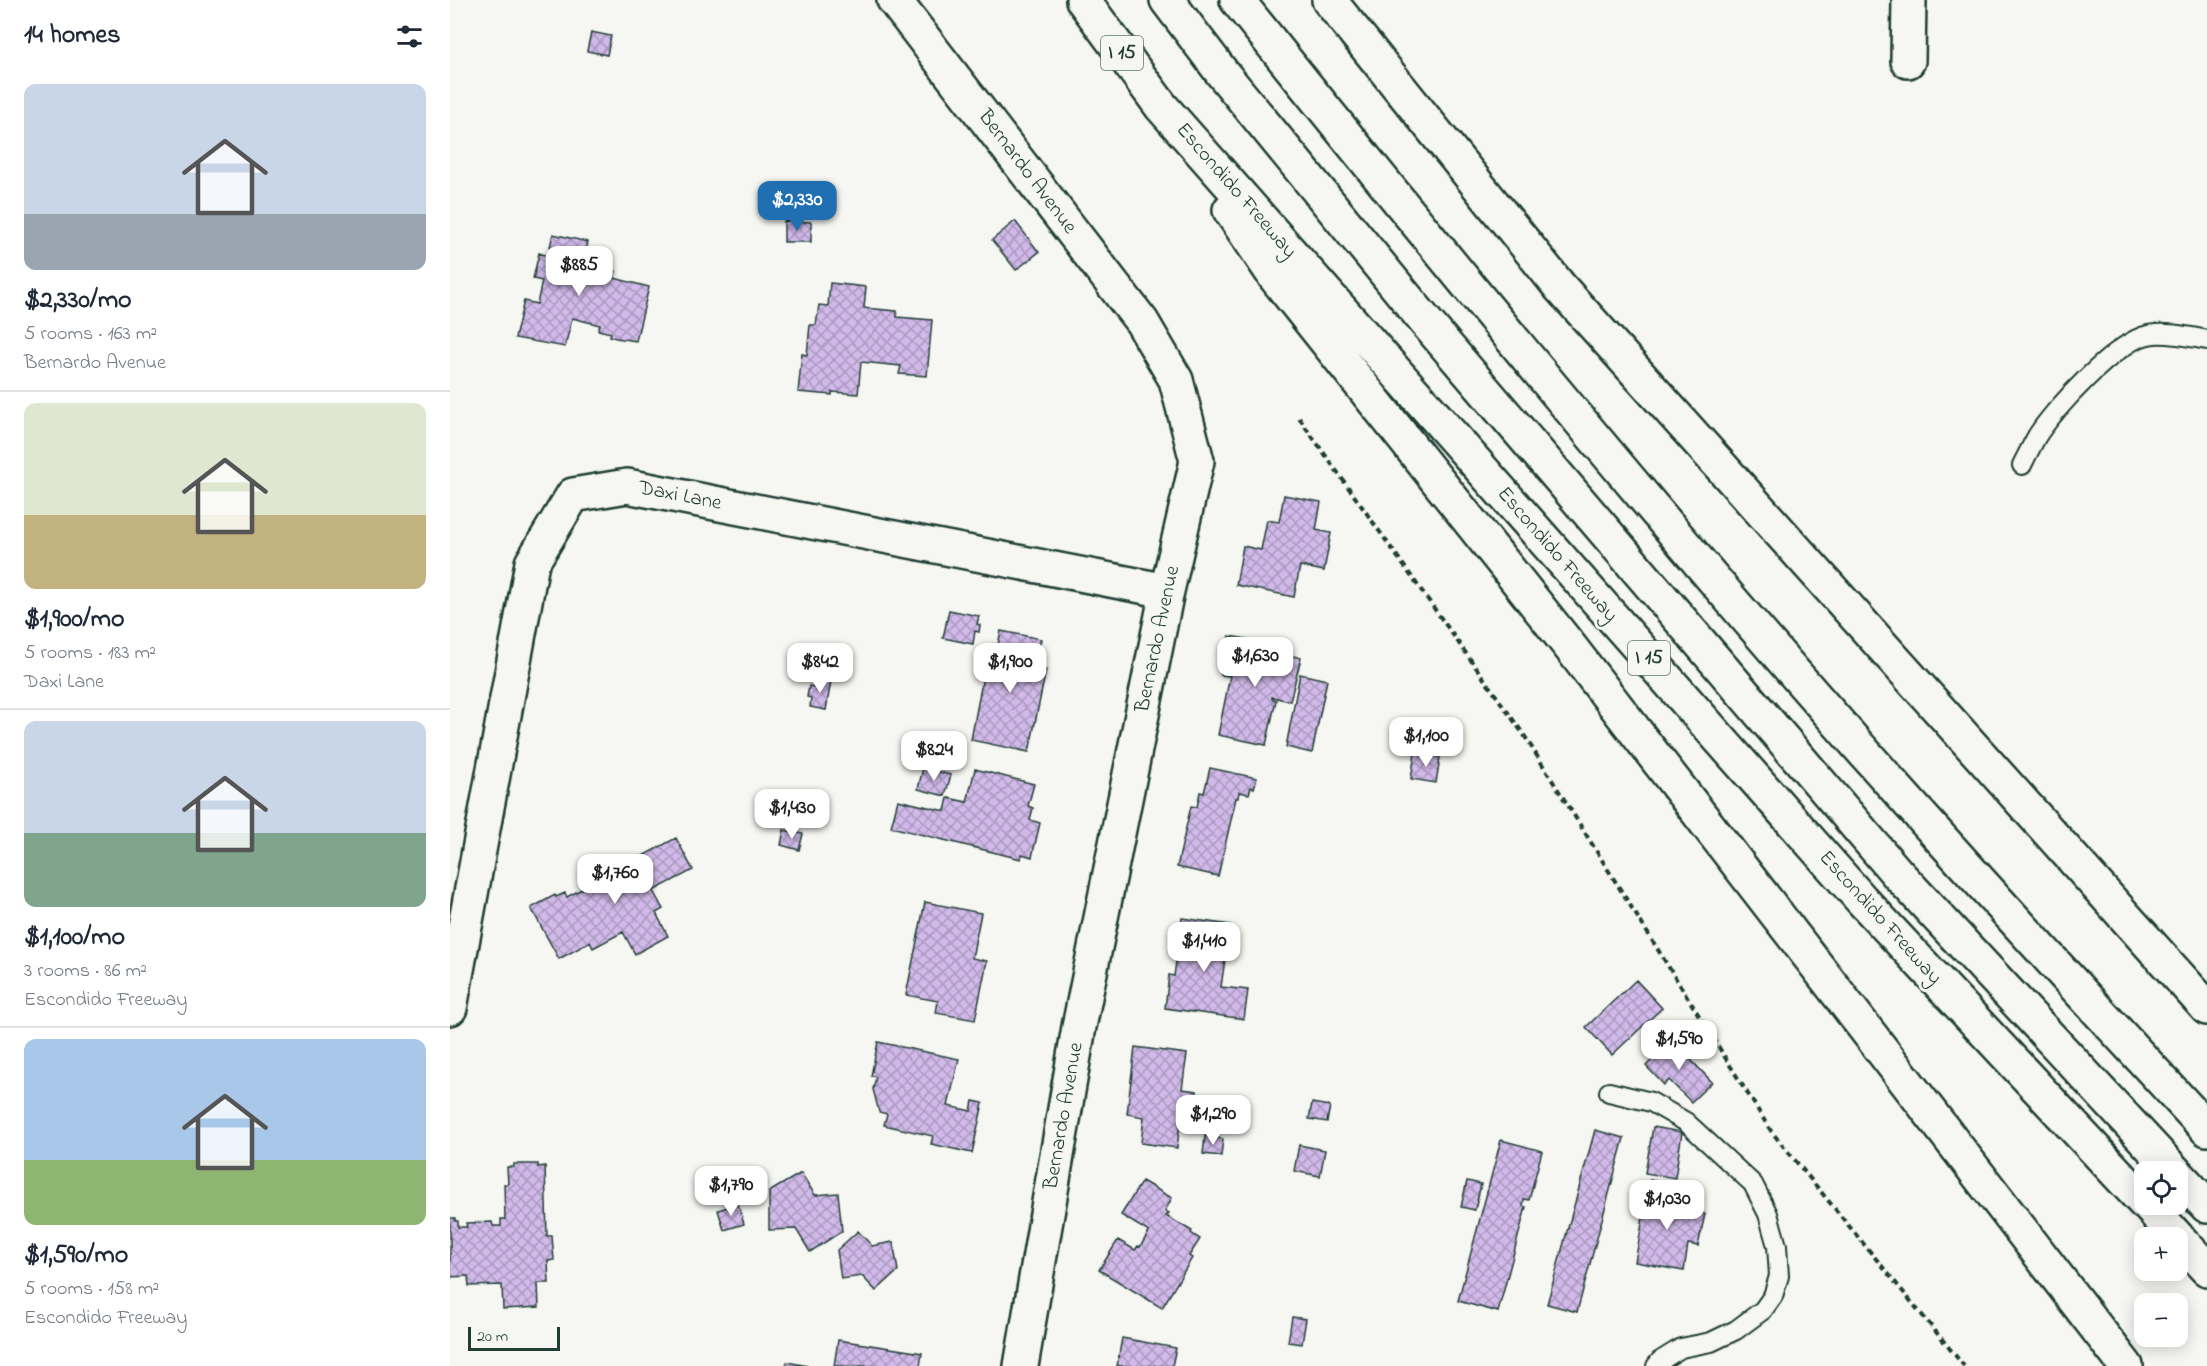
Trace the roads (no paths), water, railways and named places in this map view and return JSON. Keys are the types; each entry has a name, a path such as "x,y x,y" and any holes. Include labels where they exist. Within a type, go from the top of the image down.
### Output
{"main road":[{"name":"Bernardo Avenue","path":"894,0 1142,322 1176,380 1197,461 1167,591 1079,1027 1021,1366"},
{"name":"Escondido Freeway","path":"1083,0 1161,106 1861,899 2134,1191"},
{"path":"1167,0 1223,74 1426,322 1897,873 2166,1161"},
{"path":"1237,0 1388,188 1689,551 1981,884 2207,1129"},
{"path":"1329,0 1560,287 2207,1008"},
{"path":"1908,62 1909,0"},
{"path":"1161,106 1276,278 1571,648 2127,1366"},
{"name":"Daxi Lane","path":"450,1008 532,563 573,495 627,486 1167,591"},
{"path":"2188,1185 2207,1206"},
{"name":"Escondido Freeway","path":"2156,1215 2168,1227"},
{"name":"Escondido Freeway","path":"2188,1249 2207,1269"}],"lane":[{"path":"2022,465 2038,435 2053,417 2076,390 2123,346 2137,338 2155,334 2207,340"},
{"path":"1609,1092 1651,1102 1686,1122 1753,1184 1768,1214 1777,1246 1779,1276 1773,1296 1763,1310 1736,1330 1711,1342 1681,1348 1656,1366"}]}
